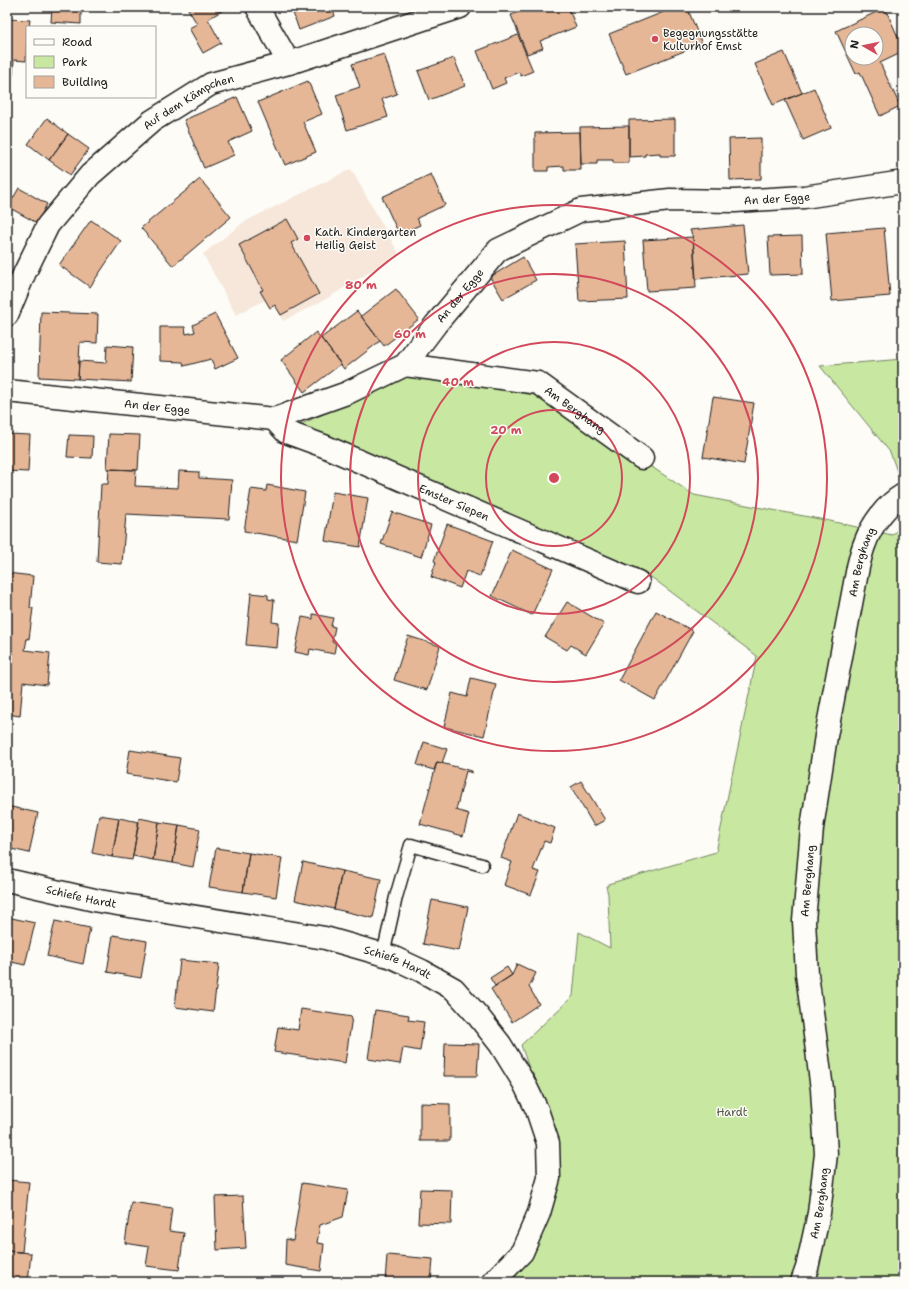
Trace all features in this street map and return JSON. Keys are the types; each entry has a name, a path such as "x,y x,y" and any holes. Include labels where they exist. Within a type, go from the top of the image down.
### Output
{"street":[{"path":"257,7 289,63"},
{"name":"Auf dem Kämpchen","path":"7,315 25,272 48,225 90,176 152,121 211,84 289,63 460,7"},
{"name":"An der Egge","path":"7,391 274,418 347,393 405,364 436,324 498,250 581,210 670,200 735,201 804,197 903,182"},
{"name":"Am Berghang","path":"405,364 538,383 642,458"},
{"name":"Emster Siepen","path":"274,418 286,432 324,446 638,582"},
{"name":"Am Berghang","path":"802,1282 807,1268 819,1213 826,1154 822,1089 807,974 804,921 812,828 826,736 858,566 865,542 876,522 886,508 903,495"},
{"name":"Schiefe Hardt","path":"7,880 99,902 325,938 392,957 422,971 454,989 500,1044 524,1083 537,1110 548,1143 549,1178 539,1213 522,1252 493,1282"}],"lane":[{"path":"383,955 396,897 411,845 482,864"}],"shaded area":[{"name":"Kath. Kindergarten Heilig Geist","path":"351,169 399,254 326,299 283,321 275,305 270,308 265,300 236,315 203,254 244,222"}],"green space":[{"path":"903,359 903,488 890,452 820,366"},
{"name":"Hardt","path":"409,375 531,387 694,495 830,521 892,535 903,525 903,1282 505,1282 527,1259 544,1231 553,1200 531,1074 521,1045 573,996 579,932 610,948 608,894 606,886 608,886 608,884 716,852 757,656 643,571 297,426"}],"building":[{"path":"52,7 107,7 107,11 81,9 81,24 51,22"},
{"path":"187,7 224,7 225,9 208,19 221,43 203,53 189,28 197,24"},
{"path":"291,7 332,7 335,16 299,30"},
{"path":"532,7 568,7 576,27 540,41 543,48 527,54 511,15"},
{"name":"Begegnungsstätte Kulturhof Emst","path":"676,7 687,7 702,44 626,74 609,34"},
{"path":"885,8 903,48 903,52 884,61 884,26 847,26"},
{"path":"7,19 30,20 29,26 26,26 26,61 14,60 13,75 7,75"},
{"path":"844,27 844,48 836,31"},
{"path":"518,35 533,71 521,76 519,72 504,78 506,83 492,89 477,51"},
{"path":"784,52 802,93 773,105 755,64"},
{"path":"384,54 397,94 382,99 388,117 347,130 336,95 360,87 352,64"},
{"path":"454,58 465,86 429,100 418,71"},
{"path":"852,66 881,66 900,106 880,116 860,72 856,74"},
{"path":"308,81 322,114 303,122 316,152 285,165 258,102"},
{"path":"814,88 831,128 803,140 785,100"},
{"path":"237,97 252,131 228,142 234,155 204,168 184,120"},
{"path":"47,118 68,134 49,160 28,144"},
{"path":"675,119 675,156 660,156 660,153 629,157 629,120"},
{"path":"629,126 629,163 613,163 613,160 597,160 597,164 581,164 580,127"},
{"path":"580,132 581,170 564,170 564,166 548,167 548,171 535,171 535,133"},
{"path":"68,134 89,149 70,175 49,160"},
{"path":"761,138 761,179 730,180 729,139"},
{"path":"431,174 445,205 417,218 420,225 399,234 382,197"},
{"path":"200,179 231,217 173,266 141,228"},
{"path":"19,188 47,204 37,223 8,207"},
{"path":"287,219 298,239 291,243 319,294 281,315 275,305 270,308 260,291 263,290 239,245"},
{"path":"91,220 121,241 90,287 59,265"},
{"path":"743,225 748,274 696,279 693,237 690,230"},
{"path":"884,228 890,296 832,301 826,233"},
{"path":"802,236 803,274 770,275 768,237"},
{"path":"693,237 696,288 647,291 643,240"},
{"path":"625,241 628,299 579,301 575,244"},
{"path":"523,257 536,280 503,299 490,277"},
{"path":"396,289 419,319 384,346 361,316"},
{"path":"357,311 380,341 344,369 321,338"},
{"path":"41,312 98,314 97,343 80,342 78,379 39,377"},
{"path":"215,314 238,358 215,369 211,359 184,366 183,362 160,361 160,327 185,327 186,334 195,332 193,325"},
{"path":"316,332 341,364 304,392 281,360"},
{"path":"107,345 133,347 131,382 78,379 79,361 106,363"},
{"path":"713,397 754,403 744,464 703,457"},
{"path":"7,434 30,435 28,472 7,471"},
{"path":"109,434 140,435 138,470 107,469"},
{"path":"69,435 93,436 92,458 67,457"},
{"path":"109,469 136,470 135,486 178,488 179,471 199,472 199,478 232,480 229,519 126,514 122,564 97,562 101,484 108,484"},
{"path":"267,485 305,492 297,540 244,531 251,489 266,491"},
{"path":"333,492 368,498 360,547 325,541"},
{"path":"392,512 431,525 421,557 381,544"},
{"path":"447,524 493,541 480,576 466,571 460,588 431,577 436,562 434,561"},
{"path":"512,550 553,569 532,615 492,596"},
{"path":"7,573 33,576 30,608 33,608 29,639 27,638 25,650 50,653 47,685 23,682 20,716 7,714"},
{"path":"251,593 268,595 268,599 274,600 272,622 279,623 277,648 246,645"},
{"path":"567,602 604,624 586,654 571,645 567,650 545,637"},
{"path":"656,611 693,631 655,700 619,680"},
{"path":"313,614 333,618 331,626 335,627 332,642 336,642 334,654 310,649 309,655 295,652 302,617 313,619"},
{"path":"408,636 440,646 427,690 394,680"},
{"path":"471,678 496,684 484,736 444,727 452,693 467,697"},
{"path":"424,742 447,749 442,763 437,762 434,770 417,765"},
{"path":"130,750 180,758 176,782 126,774"},
{"path":"437,762 472,771 472,773 466,771 456,810 469,814 463,836 420,824"},
{"path":"581,781 605,820 594,826 571,787"},
{"path":"7,806 38,813 29,853 7,848"},
{"path":"517,813 555,828 550,843 544,841 533,870 540,872 531,895 504,885 512,862 501,858"},
{"path":"99,815 119,818 112,857 92,853"},
{"path":"119,818 139,822 132,860 112,857"},
{"path":"139,818 159,822 153,860 133,856"},
{"path":"159,822 179,825 173,863 153,860"},
{"path":"179,825 200,829 193,867 173,863"},
{"path":"216,848 249,853 243,892 209,887"},
{"path":"249,853 282,858 276,897 243,892"},
{"path":"303,862 342,871 334,909 295,900"},
{"path":"342,871 381,879 373,918 334,909"},
{"path":"432,900 468,907 459,951 423,944"},
{"path":"7,917 35,923 25,965 7,961"},
{"path":"55,921 90,928 83,964 47,956"},
{"path":"113,935 147,941 141,978 107,972"},
{"path":"180,960 219,964 213,1012 175,1007"},
{"path":"517,964 536,973 529,987 539,1004 512,1022 491,989 512,975"},
{"path":"507,967 512,975 495,986 490,978"},
{"path":"301,1009 352,1017 345,1063 274,1052 278,1027 298,1030"},
{"path":"375,1010 409,1015 408,1020 424,1022 420,1051 403,1048 400,1064 368,1059"},
{"path":"445,1043 479,1044 477,1076 444,1076"},
{"path":"420,1103 450,1104 450,1141 420,1141"},
{"path":"7,1180 29,1182 22,1252 7,1251"},
{"path":"302,1183 348,1190 343,1217 320,1225 317,1243 324,1244 321,1271 285,1265 286,1239 293,1241"},
{"path":"420,1189 452,1190 451,1224 418,1223"},
{"path":"243,1196 246,1248 217,1250 215,1197"},
{"path":"131,1202 172,1208 169,1231 184,1233 179,1270 146,1266 149,1247 125,1243"},
{"path":"7,1251 31,1253 28,1282 7,1282"},
{"path":"387,1255 433,1259 431,1282 385,1282"}],"place":[{"name":"Begegnungsstätte Kulturhof Emst","path":"655,39"},
{"name":"Kath. Kindergarten Heilig Geist","path":"307,238"}]}
